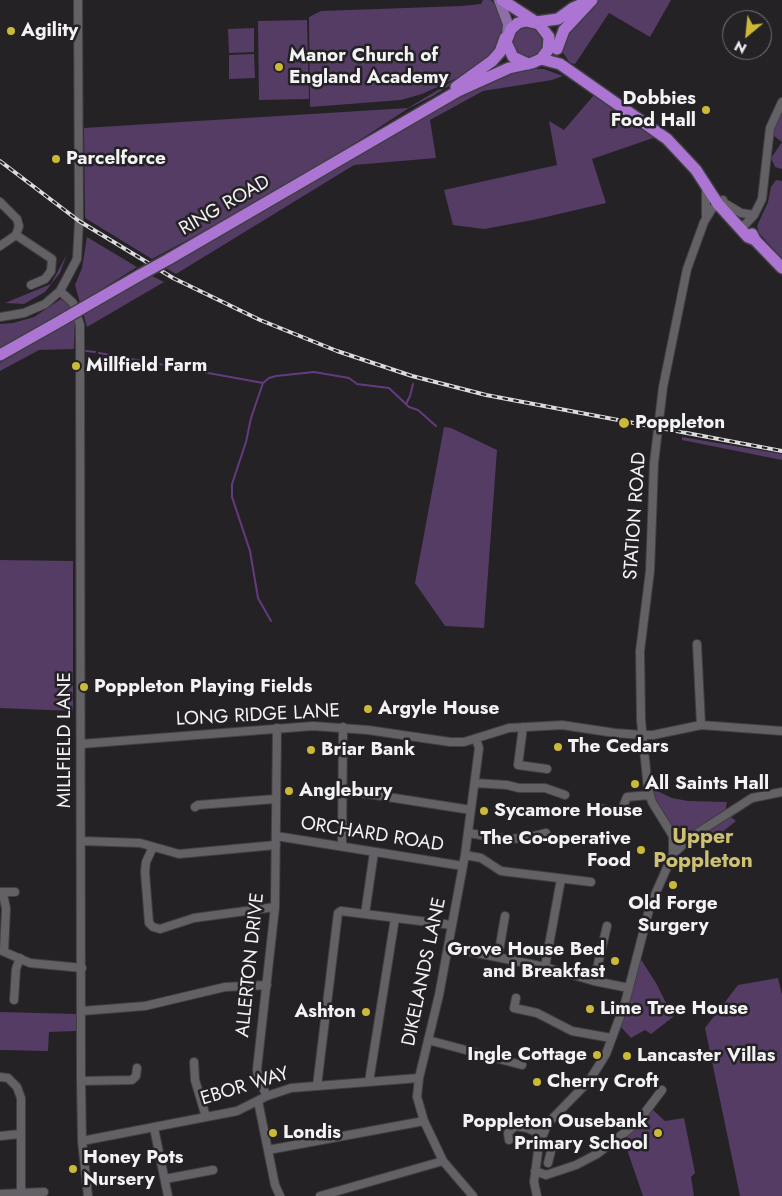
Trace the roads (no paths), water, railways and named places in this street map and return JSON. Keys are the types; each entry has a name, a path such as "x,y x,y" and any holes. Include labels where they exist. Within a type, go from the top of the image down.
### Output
{"highway":[{"path":"501,0 538,22 574,72"},
{"path":"451,95 456,86 495,58 511,29 522,22 558,19 587,1"},
{"path":"541,59 548,50 549,37 587,1"},
{"path":"557,49 564,30 587,1"},
{"path":"507,35 508,51 516,60 525,64 544,65 574,72"},
{"name":"RING ROAD","path":"0,355 468,86 499,63 508,51"},
{"path":"525,64 541,59 556,62 574,72 667,138 708,186 712,196 722,203 782,268"},
{"name":"RING ROAD","path":"468,86 480,83 510,68 525,64"},
{"path":"722,203 730,218 743,227"}],"main road":[{"path":"501,0 522,22"},
{"path":"501,0 508,24 507,35"}],"street":[{"path":"0,308 1,317 24,314 38,308 60,291 77,259 79,245 78,0"},
{"path":"743,227 754,215 764,192 770,128 782,102"},
{"path":"708,186 706,218 717,214 730,218"},
{"path":"0,202 17,219 19,226 16,234 0,246"},
{"path":"722,203 741,213 754,215"},
{"name":"STATION ROAD","path":"673,836 664,824 650,795 642,735 639,676 640,650 650,571 654,464 663,387 681,290 706,218 722,203"},
{"path":"754,215 755,240"},
{"path":"16,234 52,259 51,272 45,279 31,285"},
{"name":"MILLFIELD LANE","path":"60,291 73,303 80,325 81,1082 82,1141 88,1196"},
{"path":"697,644 701,725"},
{"name":"LONG RIDGE LANE","path":"81,744 277,728 343,727 450,742 476,739 523,727 562,725 642,735 653,735 701,725 782,731"},
{"path":"342,846 343,727"},
{"path":"523,727 518,765 547,769"},
{"name":"ALLERTON DRIVE","path":"267,1096 258,1078 257,1069 275,907 277,728"},
{"name":"DIKELANDS LANE","path":"473,1196 443,1161 424,1121 418,1097 419,1078 448,947 465,855 479,748 476,739"},
{"path":"475,783 507,785 519,788 545,788 565,795"},
{"path":"343,790 471,810"},
{"path":"537,1196 535,1171 542,1135 548,1123 589,1082 601,1066 629,988 650,906 673,854 691,837 752,798 782,792"},
{"path":"598,808 617,812 622,809 626,796 650,795"},
{"path":"195,807 198,805 275,799"},
{"path":"468,833 506,839 526,838 546,833"},
{"name":"ORCHARD ROAD","path":"276,836 463,866"},
{"path":"673,854 673,836 679,839 691,837"},
{"path":"82,841 140,843 179,854 276,845"},
{"path":"153,847 146,862 145,872 149,923 153,927 160,929 194,918 275,907"},
{"path":"365,914 374,852"},
{"path":"465,855 481,858 501,871 591,882"},
{"path":"545,967 561,879"},
{"path":"15,892 2,893 6,909 2,951 45,966 82,968"},
{"path":"317,1086 338,913 342,910 452,925"},
{"path":"498,957 505,916"},
{"path":"369,1082 395,918"},
{"path":"594,981 607,926"},
{"path":"448,947 545,967 594,981 629,988"},
{"path":"14,1000 16,969 20,958"},
{"path":"82,1011 145,1006 225,987 267,985"},
{"path":"516,998 514,1008 537,1013 572,1031 611,1038"},
{"path":"428,1040 522,1065"},
{"path":"194,1062 195,1080 206,1117"},
{"path":"81,1082 132,1080 136,1076 138,1068"},
{"path":"0,1077 8,1078 17,1087 21,1098 21,1194"},
{"name":"EBOR WAY","path":"82,1141 237,1111 267,1096 291,1088 419,1078"},
{"path":"535,1171 546,1175 576,1165 597,1154 637,1123 662,1090"},
{"path":"258,1101 275,1185 280,1196"},
{"path":"268,1150 424,1121"},
{"path":"509,1140 508,1133 515,1126 527,1128 542,1135"},
{"path":"154,1128 168,1196"},
{"path":"0,1136 20,1134"},
{"path":"539,1144 555,1146 548,1163"},
{"path":"320,1196 443,1161"},
{"path":"165,1179 213,1170"},
{"path":"0,1194 44,1192"}],"waterway":[{"path":"86,351 95,352"},
{"path":"99,353 263,383 269,378 276,376 314,372 349,378 357,384 389,388 409,407 418,410 436,426"},
{"path":"263,383 232,484 232,497 250,551 258,598 271,621"},
{"path":"406,404 413,384"}],"railway":[{"path":"0,161 79,221 173,278 260,320 337,351 412,376 486,395 782,451"}],"place":[{"name":"Agility","path":"11,31"},
{"name":"Manor Church of England Academy","path":"279,67"},
{"name":"Dobbies Food Hall","path":"706,110"},
{"name":"Parcelforce","path":"56,159"},
{"name":"Millfield Farm","path":"76,366"},
{"name":"Poppleton","path":"624,423"},
{"name":"Poppleton Playing Fields","path":"84,687"},
{"name":"Argyle House","path":"368,709"},
{"name":"The Cedars","path":"558,747"},
{"name":"Briar Bank","path":"311,750"},
{"name":"All Saints Hall","path":"635,784"},
{"name":"Anglebury","path":"289,791"},
{"name":"Sycamore House","path":"484,811"},
{"name":"The Co-operative Food","path":"641,850"},
{"name":"Old Forge Surgery","path":"673,885"},
{"name":"Grove House Bed and Breakfast","path":"615,961"},
{"name":"Lime Tree House","path":"590,1009"},
{"name":"Ashton","path":"366,1012"},
{"name":"Ingle Cottage","path":"597,1055"},
{"name":"Lancaster Villas","path":"627,1056"},
{"name":"Cherry Croft","path":"537,1082"},
{"name":"Londis","path":"273,1133"},
{"name":"Poppleton Ousebank Primary School","path":"658,1133"},
{"name":"Honey Pots Nursery","path":"73,1169"}],"district":[{"name":"Upper Poppleton","path":"703,850"}]}
